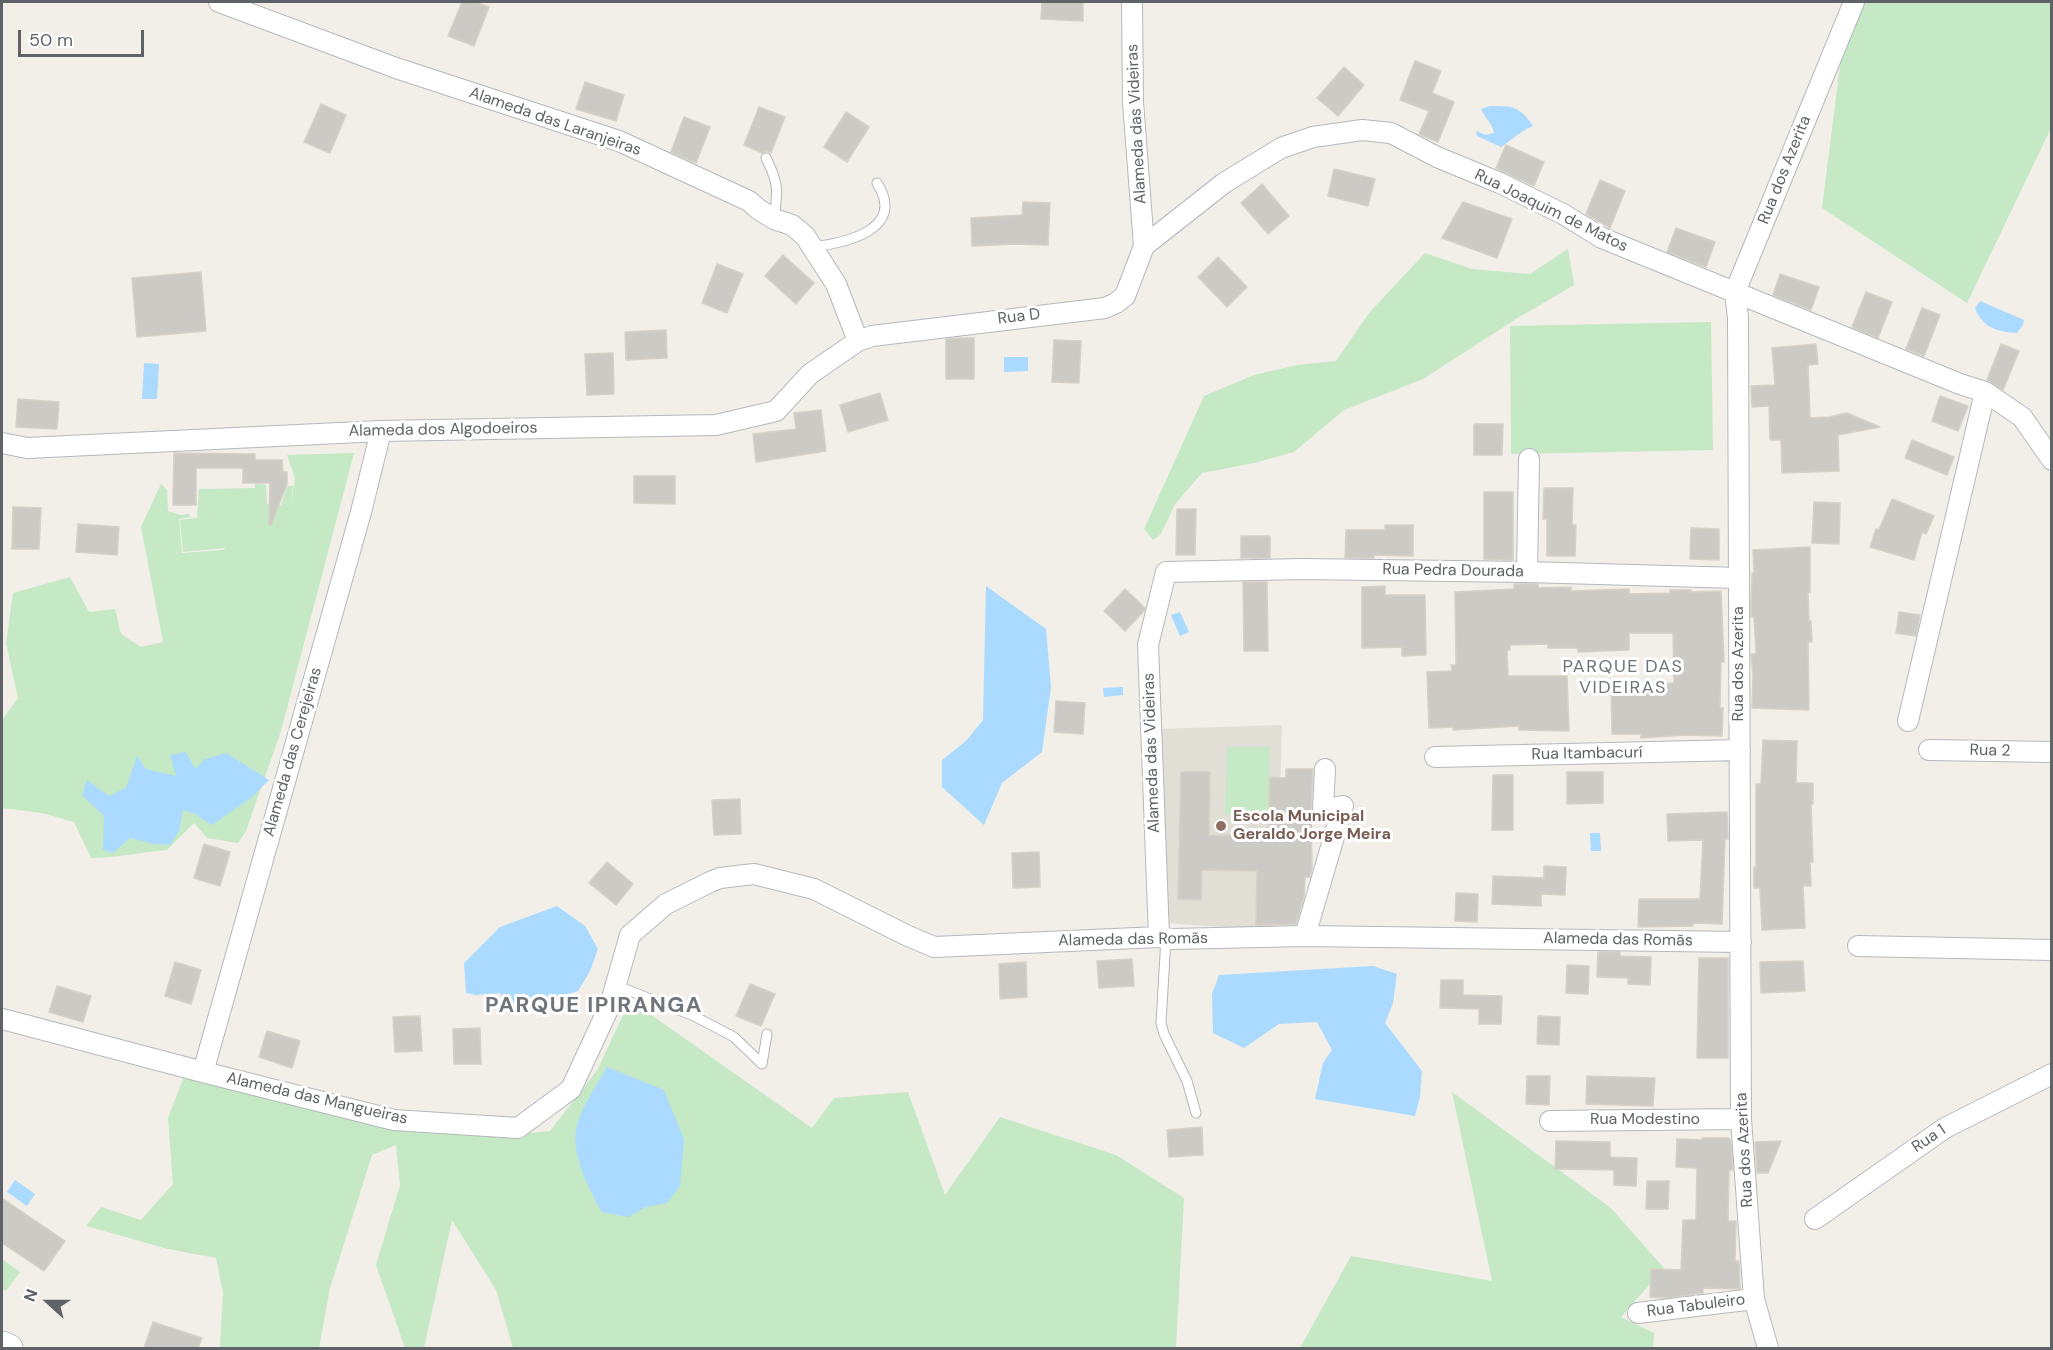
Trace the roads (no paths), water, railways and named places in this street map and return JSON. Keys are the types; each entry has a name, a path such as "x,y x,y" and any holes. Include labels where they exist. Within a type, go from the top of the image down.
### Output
{"main road":[{"path":"2,1345 9,1348"}],"street":[{"name":"Alameda das Laranjeiras","path":"219,2 396,68 619,141 749,201 774,219 792,225 805,236 836,284 858,341"},
{"name":"Alameda das Videiras","path":"1132,2 1133,102 1144,246"},
{"name":"Rua dos Azerita","path":"1768,1348 1754,1299 1741,1119 1738,318 1735,292 1854,2"},
{"name":"Rua Joaquim de Matos","path":"1144,246 1224,183 1281,148 1313,137 1362,130 1391,133 1437,157 1500,183 1602,238 1960,384 1985,392 2022,417 2052,460"},
{"name":"Rua D","path":"858,341 872,336 912,330 1105,308 1125,296 1144,246"},
{"name":"Alameda dos Algodoeiros","path":"2,443 27,448 381,431 716,425 776,411 810,374 858,341"},
{"path":"1908,721 1985,392"},
{"name":"Alameda das Cerejeiras","path":"203,1072 358,523 381,431"},
{"path":"1527,572 1529,459"},
{"name":"Rua Pedra Dourada","path":"1166,572 1302,569 1739,578"},
{"name":"Alameda das Videiras","path":"1163,937 1148,645 1166,572"},
{"name":"Rua Itambacurí","path":"1435,758 1740,750"},
{"name":"Rua 2","path":"1929,750 2052,752"},
{"path":"1305,936 1343,806 1323,810 1325,769"},
{"name":"Alameda das Romãs","path":"610,1005 630,935 666,904 720,878 754,874 814,889 934,947 1163,937 1305,936 1741,942"},
{"path":"1858,946 2052,950"},
{"name":"Alameda das Mangueiras","path":"2,1019 394,1120 518,1128 571,1089 610,1005"},
{"name":"Rua 1","path":"1815,1219 1945,1128 2052,1074"},
{"name":"Rua Modestino","path":"1550,1121 1741,1119"},
{"name":"Rua Tabuleiro","path":"1638,1313 1754,1299"}],"lane":[{"path":"766,158 776,179 774,219"},
{"path":"812,247 839,244 878,226 884,214 883,194 877,183"},
{"path":"1163,937 1161,1023 1187,1081 1196,1113"},
{"path":"615,985 694,1016 734,1037 762,1064 767,1034"}],"water":[{"path":"1490,106 1515,109 1524,114 1533,126 1501,147 1477,136 1476,131 1486,135 1494,133 1481,109"},
{"path":"1980,301 2024,320 2023,325 2017,333 1991,327 1982,320 1975,308"},
{"path":"1004,357 1028,357 1028,371 1004,372"},
{"path":"144,363 159,364 157,399 142,399"},
{"path":"986,586 1046,629 1051,687 1042,752 1002,783 984,825 942,787 942,760 966,741 983,720"},
{"path":"1180,612 1189,632 1180,636 1171,615"},
{"path":"1123,687 1123,695 1104,697 1103,688"},
{"path":"186,752 195,769 205,759 226,753 269,780 252,797 212,825 195,814 183,810 179,831 170,845 130,838 113,853 103,850 104,816 82,795 87,780 109,796 126,788 137,756 146,769 176,776 170,755"},
{"path":"1590,833 1600,833 1601,851 1591,851"},
{"path":"557,906 585,926 598,949 590,971 578,991 542,1002 529,1012 509,1015 500,993 476,995 466,993 464,963 500,927"},
{"path":"1373,966 1397,974 1393,1003 1385,1023 1422,1071 1420,1097 1415,1116 1315,1099 1323,1063 1332,1050 1317,1022 1279,1024 1244,1048 1213,1033 1212,994 1219,975"},
{"path":"607,1067 664,1090 684,1140 680,1186 667,1203 646,1207 628,1217 602,1212 580,1166 575,1140 580,1116"},
{"path":"15,1180 35,1194 27,1206 7,1192"}],"place":[{"name":"Escola Municipal Geraldo Jorge Meira","path":"1221,826"}],"district":[{"name":"PARQUE DAS VIDEIRAS","path":"1623,677"},
{"name":"PARQUE IPIRANGA","path":"594,1006"}]}
